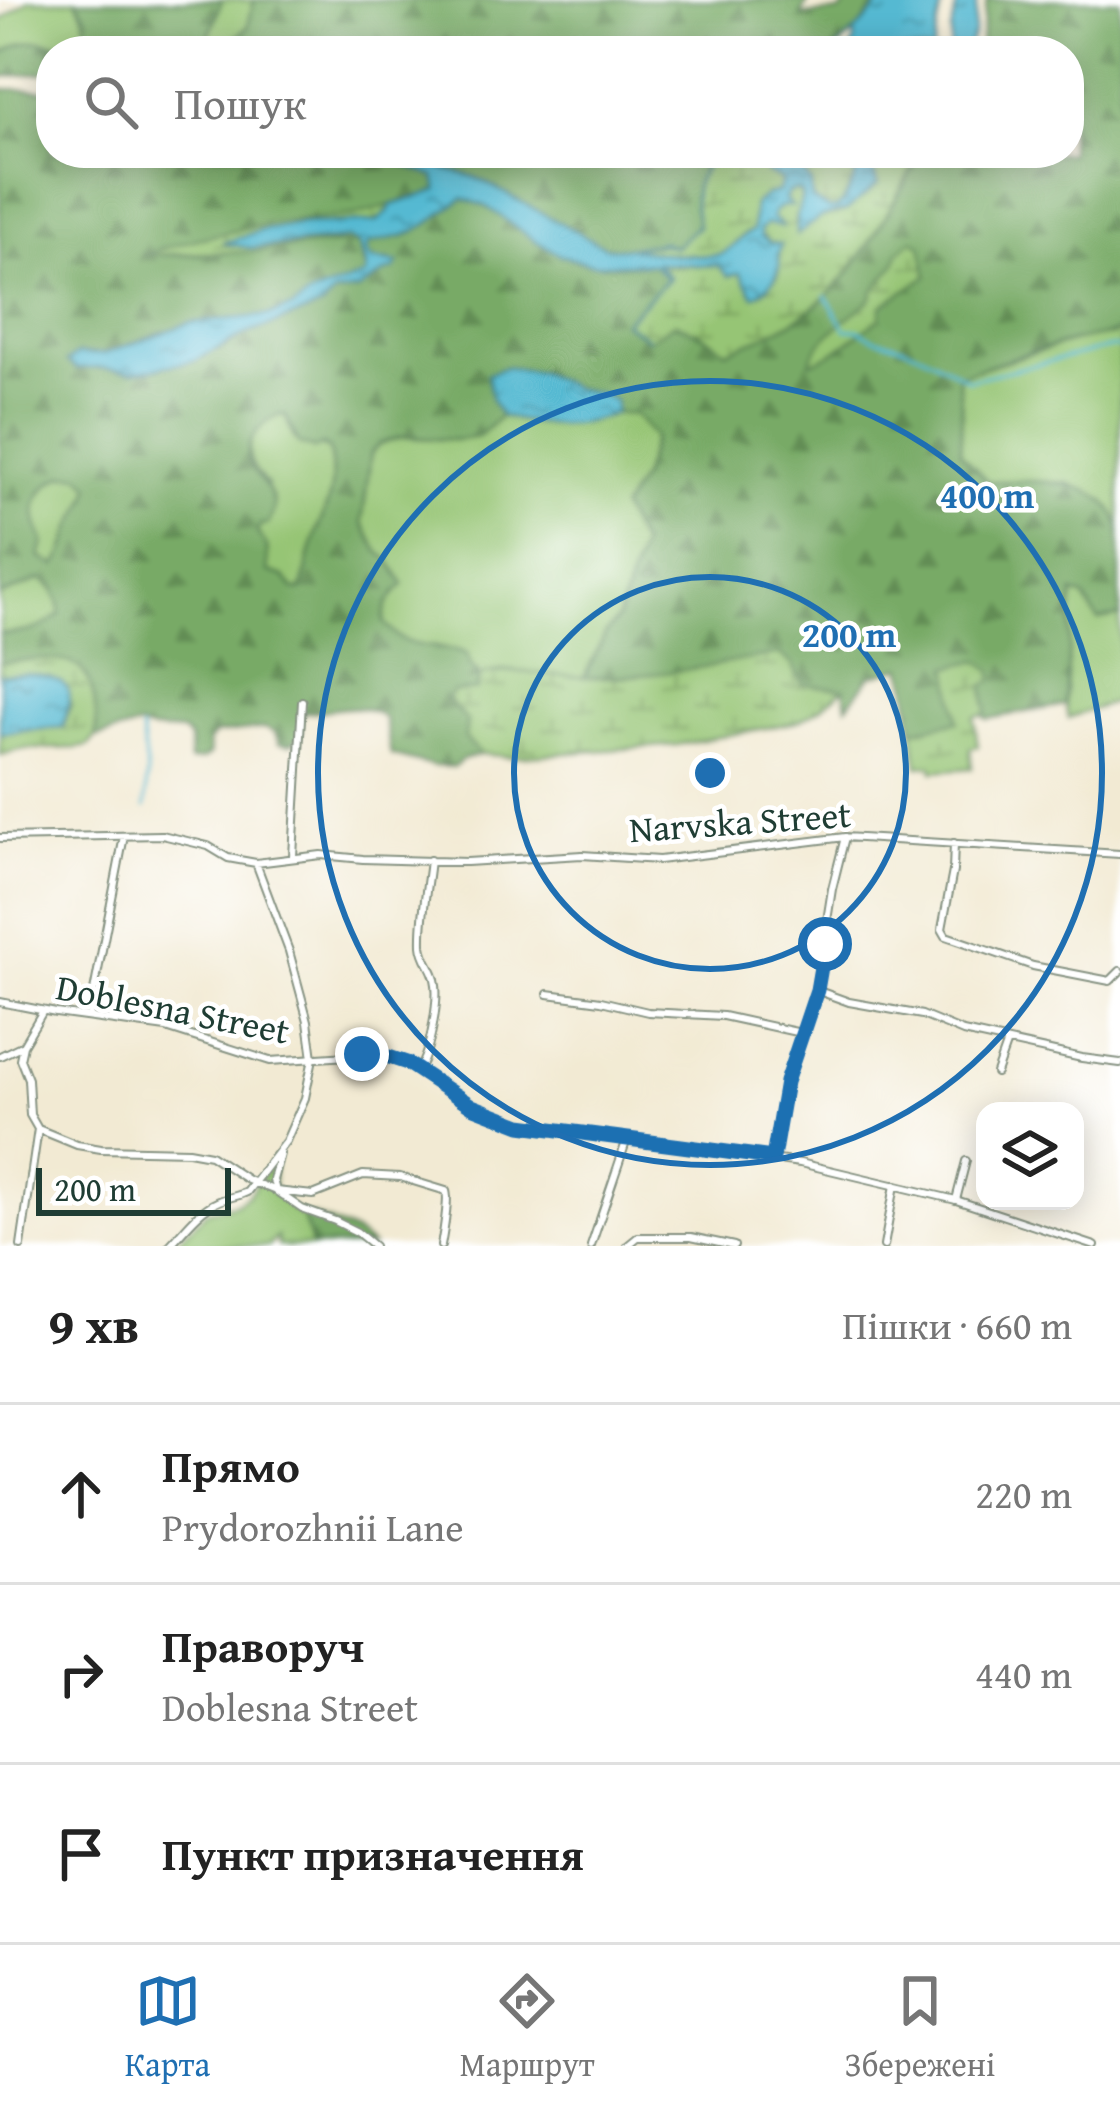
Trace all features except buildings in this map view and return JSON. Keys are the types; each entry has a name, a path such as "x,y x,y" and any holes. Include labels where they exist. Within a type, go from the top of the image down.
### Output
{"street":[{"path":"292,856 302,700"},
{"name":"Narvska Street","path":"0,838 142,834 184,839 228,858 256,862 321,855 467,862 582,855 659,860 844,837 1120,854"},
{"path":"89,1017 124,836"},
{"path":"773,1158 786,1082 817,990 844,837"},
{"path":"954,843 942,929 949,939 1033,966 1105,980 1112,980 1120,971"},
{"path":"418,1070 430,1048 436,988 422,946 430,860"},
{"path":"256,862 289,951 313,1058 305,1098 273,1180 276,1191"},
{"path":"817,990 849,1002 922,1015 962,1032 1120,1063"},
{"path":"548,994 648,1012 723,1016 801,1034"},
{"name":"Doblesna Street","path":"0,1002 166,1028 269,1060 380,1054 407,1063 472,1106 508,1121 773,1158 956,1201 1095,1246"},
{"path":"43,1011 20,1059 28,1079 30,1115 38,1129 101,1149 210,1155 302,1209 357,1232 374,1246"},
{"path":"996,1073 1006,1042"},
{"path":"0,1056 23,1045"},
{"path":"21,1246 38,1129"},
{"path":"591,1246 627,1139"},
{"path":"169,1246 203,1211 242,1196 283,1148"},
{"path":"956,1201 965,1161"},
{"path":"276,1191 313,1196 363,1175 429,1185 448,1194 442,1246"},
{"path":"884,1246 896,1185"},
{"path":"627,1246 638,1237 691,1237 734,1246"}],"green space":[{"path":"29,0 76,0 86,30 82,36 36,36 36,42 0,55 0,21"},
{"path":"76,0 222,0 209,36 84,36 86,21"},
{"path":"222,0 254,0 248,27 238,36 209,36"},
{"path":"254,0 809,0 801,15 840,12 850,0 883,0 850,36 238,36 248,27"},
{"path":"987,0 1120,0 1120,330 958,376 960,452 987,481 1045,482 1084,489 1113,511 1120,529 1120,616 1098,620 1084,598 1073,593 1065,705 987,719 983,716 987,713 984,686 993,671 958,721 913,730 902,667 871,676 847,706 844,689 802,684 792,664 779,654 673,673 584,678 618,618 641,545 621,509 642,476 654,437 634,414 615,413 615,401 602,394 541,373 506,367 492,401 501,416 478,437 400,437 379,444 371,453 362,522 404,584 389,601 384,622 406,641 467,654 480,675 477,690 453,692 447,699 467,721 465,738 481,754 454,767 391,755 384,718 366,709 345,708 303,713 300,738 290,744 279,743 275,733 265,728 215,734 208,742 210,754 190,761 190,739 183,732 139,727 95,738 97,728 72,663 41,659 0,663 0,634 32,630 60,614 55,594 41,579 0,596 0,89 36,90 36,168 411,168 435,177 439,191 353,216 268,224 147,254 359,244 366,276 271,315 161,332 104,354 77,354 76,369 134,372 223,348 246,334 322,307 334,294 359,290 388,261 370,259 366,247 370,242 407,235 463,198 489,208 572,259 603,265 653,264 668,279 624,322 679,325 727,351 805,314 842,281 913,168 1084,168 1084,36 981,36","holes":["285,415 299,444 329,449 332,467 331,493 301,590 268,572 267,547 257,532 260,525 268,524 273,501 248,453 258,430","80,475 91,486 56,566 40,557 44,542 36,521 36,503 53,481"]},
{"path":"36,41 36,73 0,77 0,55"},
{"path":"441,168 705,168 696,186 698,225 675,247 605,247 475,177"},
{"path":"773,168 783,180 778,192 754,204 753,230 727,251 691,255 623,250 661,242 675,247 698,226 694,204 704,170"},
{"path":"799,168 857,168 838,208 829,209 812,199 811,183"},
{"path":"913,168 856,261 804,314 727,351 675,323 649,339 624,323 669,278 655,263 719,266 739,273 761,293 778,275 780,244 761,236 760,230 782,206 788,191 799,190 802,196 797,234 820,217 839,214 877,184 873,171"},
{"path":"392,205 376,222 301,224 262,230 225,243 250,248 348,239 359,244 141,255 268,224 353,216"},
{"path":"912,240 921,245 927,276 882,306 880,318 845,344 810,362 829,334 872,298 899,252"},
{"path":"1120,330 1120,528 1105,501 1068,483 987,482 960,452 958,375"},
{"path":"615,413 634,414 654,437 642,476 621,509 641,545 618,618 584,678 503,670 480,675 467,654 414,644 394,634 384,622 389,599 379,553 362,522 371,453 379,445 403,437 456,440 501,416 559,425"},
{"path":"285,415 294,438 329,449 332,467 331,493 301,591 268,572 267,547 257,533 267,484 252,464 249,445 258,428"},
{"path":"64,475 80,475 91,486 55,566 40,557 35,510 43,491"},
{"path":"41,579 55,594 60,614 32,630 0,634 0,596"},
{"path":"1073,592 1084,598 1098,619 1120,616 1120,705 1117,701 1068,718 1065,705"},
{"path":"779,654 792,664 802,684 844,689 797,722 677,745 513,757 481,754 465,738 467,721 447,699 453,692 477,690 480,675 493,673 632,676"},
{"path":"41,659 71,663 85,675 94,702 95,738 77,748 24,749 0,755 0,733 63,727 71,704 51,677 0,675 0,663"},
{"path":"979,660 993,671 993,680 984,686 987,713 974,717 978,746 970,748 972,768 933,771 932,765 918,766 913,730 958,721 949,667"},
{"path":"270,1165 274,1166 273,1193 303,1217 312,1246 278,1246 277,1237 269,1246 172,1246 207,1211 237,1203 249,1194"},
{"path":"312,1215 357,1234 371,1246 312,1246 303,1217"}],"water":[{"path":"883,0 943,0 936,36 850,36"},
{"path":"958,0 977,0 973,36 951,36"},
{"path":"413,168 441,168 475,177 605,247 649,245 631,249 703,256 726,252 753,230 754,204 778,192 782,180 766,173 768,168 799,168 811,183 812,199 829,209 838,208 857,168 874,168 878,184 847,210 820,217 797,235 802,196 798,190 788,192 785,200 792,206 782,206 772,218 784,227 767,224 760,230 771,243 781,244 777,273 754,296 740,273 728,276 719,266 657,263 670,278 639,308 667,279 653,264 592,264 563,256 486,206 463,198 406,235 370,243 366,248 370,259 398,263 395,269 359,290 334,294 322,307 246,334 194,361 134,372 76,369 67,362 77,354 104,354 189,323 271,315 365,276 359,244 348,239 250,248 223,243 301,224 376,222 392,205 438,190 435,177"},
{"path":"506,367 541,373 602,394 615,401 615,413 559,425 501,416 492,401 487,374"},
{"path":"0,675 54,679 66,688 63,727 0,733"}],"waterway":[{"path":"826,296 846,330 858,329 914,351 968,380 1119,348"},
{"path":"141,730 147,773 145,808"}],"route":[{"path":"362,1054 396,1058 472,1106 521,1125 773,1158 786,1082 817,990 825,944"}]}
